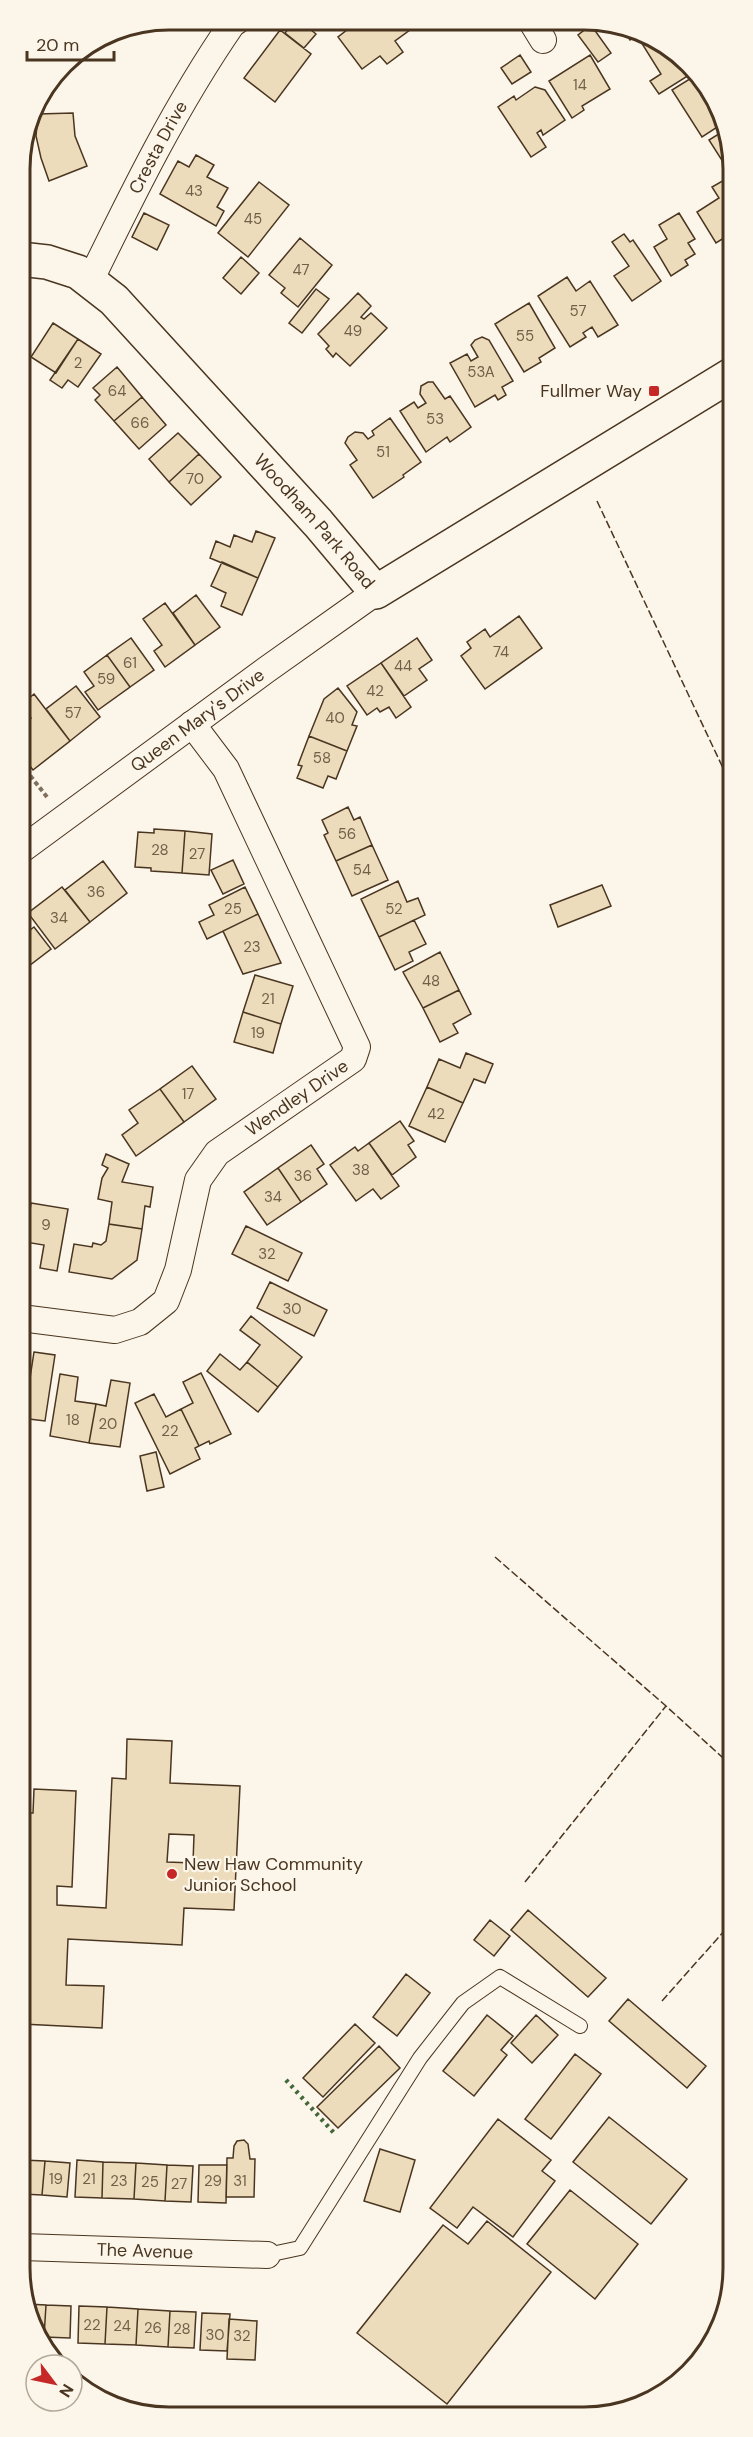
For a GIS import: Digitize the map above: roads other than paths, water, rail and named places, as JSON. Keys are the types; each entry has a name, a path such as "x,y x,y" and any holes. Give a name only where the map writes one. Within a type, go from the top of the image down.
{"street":[{"name":"Cresta Drive","path":"90,281 147,165 204,66 228,30"},
{"name":"Woodham Park Road","path":"30,260 47,262 78,272 114,300 318,523 376,592 723,380"},
{"name":"Queen Mary's Drive","path":"30,844 376,592"},
{"name":"Wendley Drive","path":"30,1319 115,1330 140,1322 166,1301 178,1270 198,1180 217,1153 353,1059 357,1047 226,769 192,724"},
{"name":"The Avenue","path":"30,2247 267,2255"}],"lane":[{"path":"267,2255 300,2248 420,2058 463,2003 500,1977 580,2026"}],"place":[{"name":"Fullmer Way","path":"654,391"},
{"name":"New Haw Community Junior School","path":"172,1874"}]}
